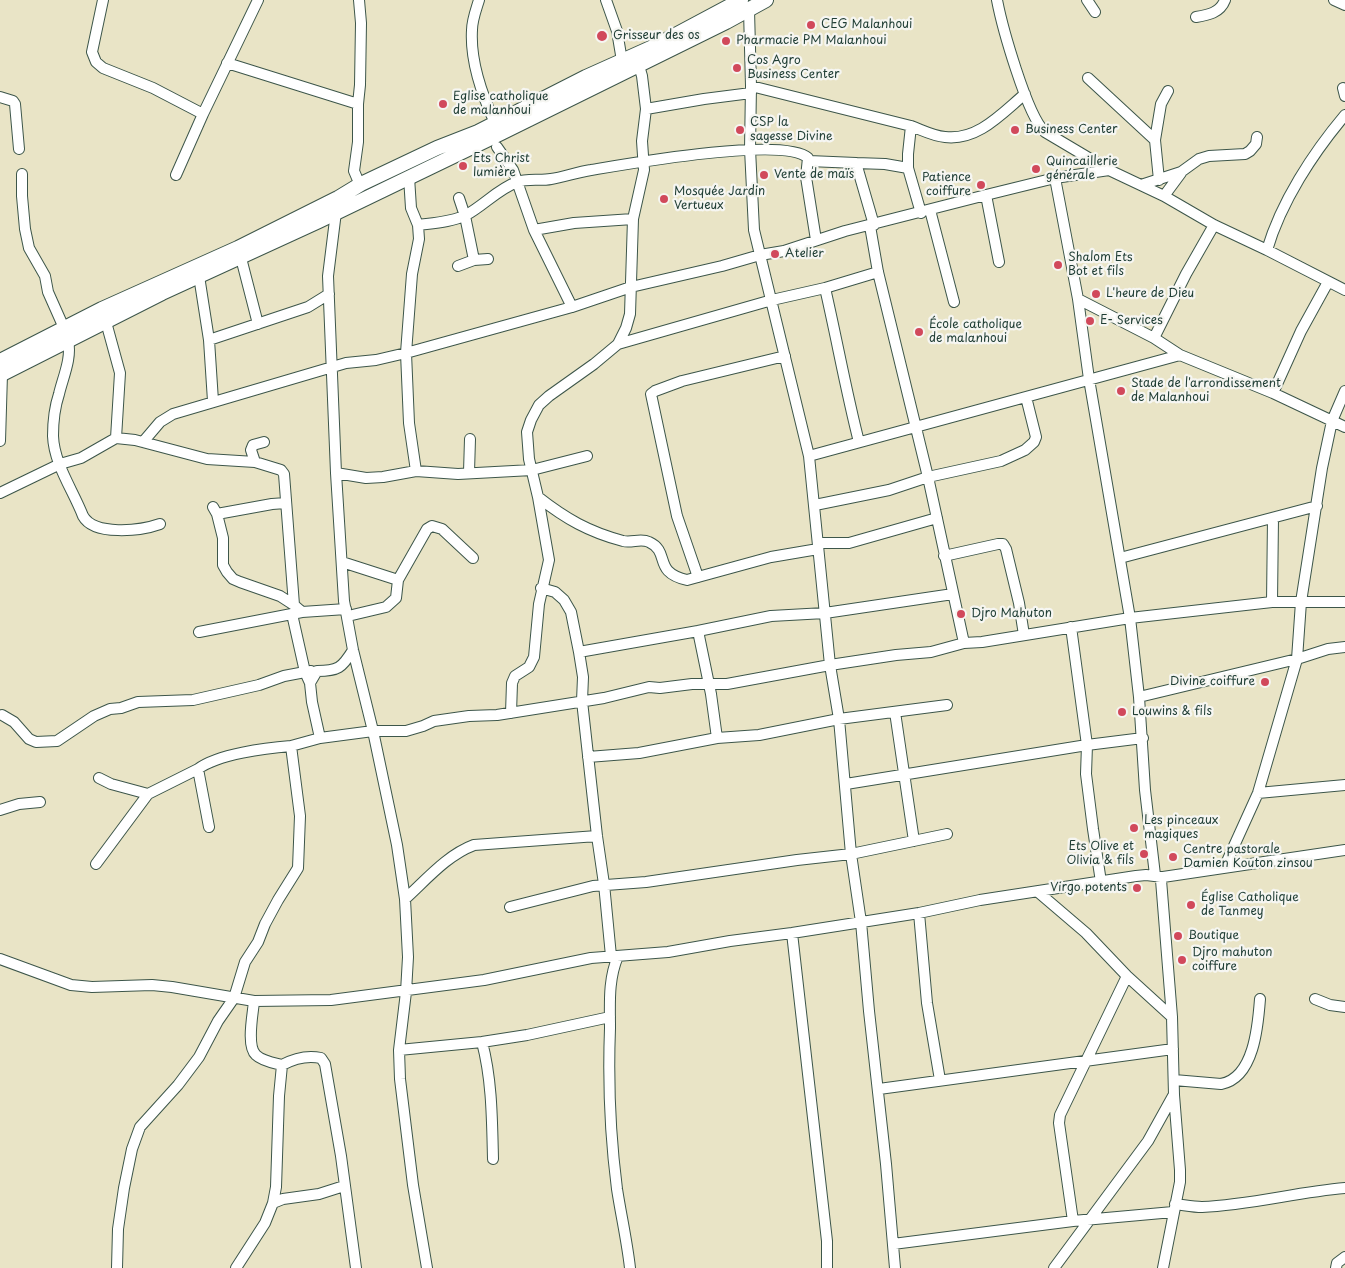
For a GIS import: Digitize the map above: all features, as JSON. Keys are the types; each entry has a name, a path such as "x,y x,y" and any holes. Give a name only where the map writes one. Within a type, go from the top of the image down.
{"main road":[{"path":"1,370 137,293 238,248 338,198 361,184 495,123 543,98 653,47 736,4 766,0"},
{"path":"66,334 106,322 639,66 736,4"}],"street":[{"path":"103,0 92,52 96,62 103,68 153,88 203,114"},
{"path":"176,175 258,0"},
{"path":"359,0 361,22 360,85 358,142 354,171 361,184"},
{"path":"479,0 473,20 472,43 475,65 485,102 495,123"},
{"path":"606,0 617,31 622,61"},
{"path":"997,0 1011,53 1025,94 1037,123 1045,132 1109,170 1164,196 1214,225 1345,290"},
{"path":"1087,0 1096,12"},
{"path":"1196,17 1212,15 1222,6 1224,0"},
{"path":"1334,0 1345,5"},
{"path":"736,4 751,90 750,149 754,230 809,456 830,665 839,719 846,784 851,854 861,922 895,1268"},
{"path":"227,63 358,104"},
{"path":"511,713 512,683 515,676 529,666 534,657 537,620 549,560 529,459 527,432 539,405 548,396 594,364 618,344 630,314 633,219 644,170 642,141 646,110 639,66"},
{"path":"1088,78 1155,140"},
{"path":"646,110 751,90 911,126 946,138 971,133 989,124 1025,94"},
{"path":"1159,180 1155,140 1161,104 1168,91"},
{"path":"0,97 13,101 15,104 19,149"},
{"path":"1267,250 1273,231 1289,197 1331,132 1345,115"},
{"path":"911,126 908,168 926,212 954,302"},
{"path":"1141,185 1181,172 1199,159 1209,156 1245,154 1256,144 1257,137"},
{"path":"497,147 513,170 534,230 572,306"},
{"path":"418,225 465,216 517,182 549,180 589,170 644,161 750,149 777,150 802,154 808,158 806,177 816,240"},
{"path":"809,162 885,164 908,168"},
{"path":"856,163 872,225 878,272 928,477 964,643"},
{"path":"143,442 160,422 172,414 346,363 376,360 406,353 572,306 631,287 722,266 760,255 784,251 816,240 986,195 1055,178 1109,170"},
{"path":"1164,196 1181,172"},
{"path":"22,174 25,229 29,248 44,276 48,292 70,348 58,396 53,435 56,454 82,516 90,525 126,531 160,524"},
{"path":"409,177 411,208 418,225 419,239 412,274 406,353 409,423 416,471"},
{"path":"1055,178 1078,299 1089,379 1130,618 1140,697 1145,790 1161,880 1172,1017 1174,1096 1180,1170 1180,1182 1163,1268"},
{"path":"986,195 998,262"},
{"path":"459,198 465,216 474,260"},
{"path":"336,212 328,276 328,294 342,562 353,650 397,845 405,899 408,957 399,1050 400,1078 413,1185 427,1268"},
{"path":"534,230 574,223 633,219"},
{"path":"1154,338 1186,274 1214,225"},
{"path":"241,258 258,324"},
{"path":"458,266 474,260 488,259"},
{"path":"618,344 878,272"},
{"path":"199,276 209,340 213,401"},
{"path":"1272,393 1301,330 1328,282"},
{"path":"825,288 842,363 848,401 859,442"},
{"path":"209,340 308,307 328,294"},
{"path":"1078,299 1154,338 1180,354 1272,393 1345,427"},
{"path":"106,322 120,373 116,438"},
{"path":"809,456 1180,354"},
{"path":"698,577 677,516 651,394 682,381 785,356"},
{"path":"0,441 1,370"},
{"path":"1224,868 1258,793 1297,659 1301,602 1322,468 1332,422 1345,391"},
{"path":"815,505 889,490 928,477 1001,461 1014,456 1031,446 1036,437 1026,397"},
{"path":"0,493 60,464 82,458 116,438 143,442 207,459 255,462 281,470 284,474 296,610 306,672 310,682 312,702 320,738"},
{"path":"469,472 470,440"},
{"path":"255,462 251,450 253,445 264,442"},
{"path":"336,473 366,478 416,471 446,474 532,470 587,456"},
{"path":"538,497 562,515 586,529 629,542 646,540 652,543 657,547 665,568 670,574 676,578 687,580 818,546 849,543 937,518"},
{"path":"286,504 215,510 222,538 223,565 227,572 233,578 280,596 296,610"},
{"path":"1120,558 1316,506"},
{"path":"1272,602 1273,518"},
{"path":"199,632 296,610 347,613 391,604 396,598 398,580 427,529 432,526 442,529 473,558"},
{"path":"944,556 1003,544 1019,603 1024,635"},
{"path":"342,562 398,580"},
{"path":"542,588 555,592 564,600 571,612 583,678 582,701 597,836 615,956 610,986 609,1072 612,1142 630,1268"},
{"path":"579,652 771,616 825,613 953,594"},
{"path":"96,864 148,794 198,769 204,764 267,748 291,746 320,738 372,731 406,730 434,721 511,713 624,694 648,687 660,688 708,683 727,684 791,674 830,665 931,652 964,643 1130,618 1272,602 1345,602"},
{"path":"1071,627 1087,745 1086,774 1101,882"},
{"path":"698,631 717,738"},
{"path":"1140,697 1297,659 1328,649 1345,647"},
{"path":"2,716 14,722 29,739 36,742 58,741 94,716 110,709 122,708 138,702 193,700 259,685 284,676 306,672 331,671 340,668 346,663 353,650"},
{"path":"310,682 317,671"},
{"path":"588,757 639,753 717,738 758,735 839,719 947,705"},
{"path":"896,712 914,841"},
{"path":"846,784 1087,745 1143,738"},
{"path":"117,1268 118,1230 124,1188 132,1149 140,1127 178,1085 199,1057 218,1020 234,998 246,962 278,900 298,868 300,816 291,746"},
{"path":"198,769 209,827"},
{"path":"99,778 111,784 148,794"},
{"path":"1258,793 1345,785"},
{"path":"0,810 19,804 40,802"},
{"path":"510,907 604,884 646,882 851,854 947,834"},
{"path":"405,899 453,856 463,849 474,845 597,836"},
{"path":"0,959 71,985 92,987 152,985 254,1001 331,1000 406,992 502,978 591,958 668,952 919,913 972,902 1136,876 1159,876 1224,868 1345,850"},
{"path":"1038,892 1086,933 1172,1017"},
{"path":"919,913 927,1003 940,1080"},
{"path":"792,933 827,1241 827,1268"},
{"path":"1072,1221 1059,1123 1062,1108 1128,976"},
{"path":"1315,999 1330,1005 1345,1007"},
{"path":"1174,1080 1221,1084 1237,1075 1247,1063 1252,1050 1260,1000"},
{"path":"254,1001 251,1048 256,1055 282,1065 294,1059 314,1056 321,1058 325,1064 341,1156 356,1268"},
{"path":"399,1050 482,1042 610,1017"},
{"path":"482,1042 486,1057 490,1091 493,1159"},
{"path":"878,1089 1173,1050"},
{"path":"236,1268 265,1223 273,1203 276,1187 282,1065"},
{"path":"1054,1268 1148,1141 1174,1096"},
{"path":"273,1203 283,1199 318,1194 344,1186"},
{"path":"893,1244 1174,1208 1201,1207 1268,1199 1300,1192 1345,1188"},
{"path":"1336,1268 1337,1263 1345,1257"}],"place":[{"name":"CEG Malanhoui","path":"811,25"},
{"name":"Grisseur des os","path":"602,36"},
{"name":"Pharmacie PM Malanhoui","path":"726,41"},
{"name":"Cos Agro Business Center","path":"737,68"},
{"name":"Eglise catholique de malanhoui","path":"443,104"},
{"name":"CSP la sagesse Divine","path":"740,130"},
{"name":"Business Center","path":"1015,130"},
{"name":"Ets Christ lumière","path":"463,166"},
{"name":"Quincaillerie générale","path":"1036,169"},
{"name":"Vente de maïs","path":"764,175"},
{"name":"Patience coiffure","path":"981,185"},
{"name":"Mosquée Jardin Vertueux","path":"664,199"},
{"name":"Atelier","path":"775,254"},
{"name":"Shalom Ets Bot et fils","path":"1058,265"},
{"name":"L'heure de Dieu","path":"1096,294"},
{"name":"E- Services","path":"1090,321"},
{"name":"École catholique de malanhoui","path":"919,332"},
{"name":"Stade de l'arrondissement de Malanhoui","path":"1121,391"},
{"name":"Djro Mahuton","path":"961,614"},
{"name":"Divine coiffure","path":"1265,682"},
{"name":"Louwins & fils","path":"1122,712"},
{"name":"Les pinceaux magiques","path":"1134,828"},
{"name":"Ets Olive et Olivia & fils","path":"1144,854"},
{"name":"Centre pastorale Damien Kouton zinsou","path":"1173,857"},
{"name":"Virgo potents","path":"1137,888"},
{"name":"Église Catholique de Tanmey","path":"1191,905"},
{"name":"Boutique","path":"1178,936"},
{"name":"Djro mahuton coiffure","path":"1182,960"}]}
